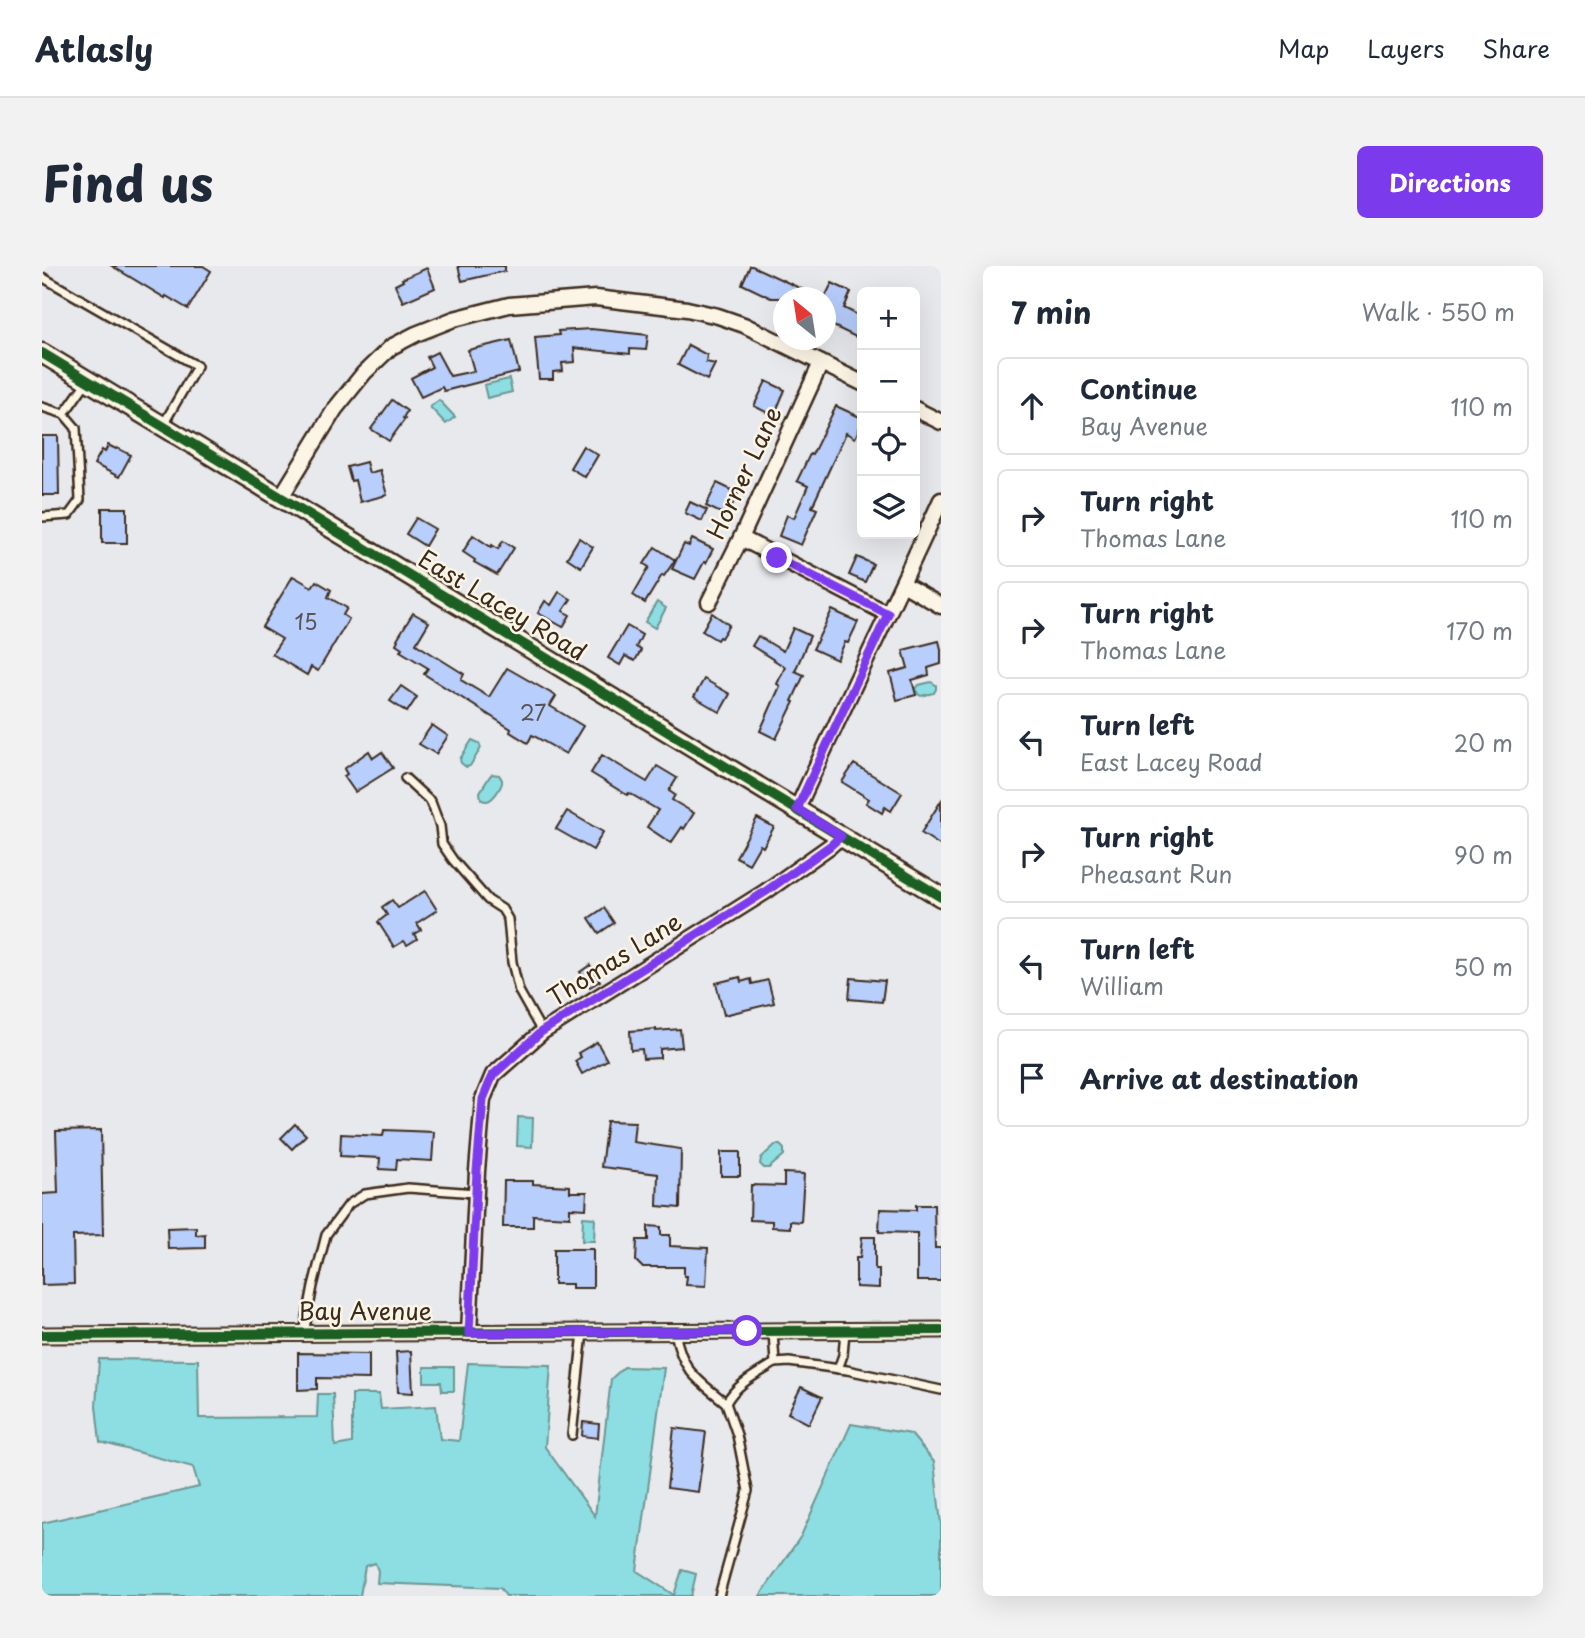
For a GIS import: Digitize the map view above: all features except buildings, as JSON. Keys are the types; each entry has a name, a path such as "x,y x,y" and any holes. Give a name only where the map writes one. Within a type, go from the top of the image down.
{"street":[{"path":"281,497 335,410 364,373 391,347 454,319 509,305 597,298 687,309 744,325 857,381"},
{"name":"East Lacey Road","path":"42,352 941,897"},
{"name":"Horner Lane","path":"709,602 821,363"},
{"path":"920,412 941,422"},
{"path":"797,809 941,500"},
{"path":"741,538 888,614"},
{"path":"903,584 941,607"},
{"name":"Thomas Lane","path":"469,1333 483,1099 493,1075 541,1032 765,892 841,836"},
{"name":"Bay Avenue","path":"42,1335 941,1330"}],"lane":[{"path":"42,277 197,366 163,425"},
{"path":"64,414 88,380"},
{"path":"42,407 64,414 76,428 80,500 69,515 42,517"},
{"path":"405,778 431,803 440,826 442,844 453,860 488,900 502,909 508,919 512,961 519,991 541,1032"},
{"path":"304,1333 326,1235 349,1204 365,1194 408,1188 476,1193"},
{"path":"675,1331 679,1352 689,1372 726,1403 737,1435 747,1491 719,1596"},
{"path":"774,1331 775,1363"},
{"path":"838,1369 843,1355 845,1331"},
{"path":"572,1435 583,1332"},
{"path":"726,1403 731,1394 750,1378 775,1363 789,1362 941,1390"}],"water":[{"path":"509,379 512,392 487,398 484,385"},
{"path":"439,400 455,417 446,424 430,407"},
{"path":"657,602 666,608 655,628 645,622"},
{"path":"931,682 936,685 934,693 921,696 918,694 916,689 919,685"},
{"path":"472,740 479,743 481,748 470,766 466,767 460,759"},
{"path":"492,774 499,775 502,783 494,796 484,801 480,792"},
{"path":"518,1117 533,1118 532,1147 517,1146"},
{"path":"775,1145 784,1149 784,1155 769,1168 764,1168 760,1164 761,1158"},
{"path":"583,1217 595,1218 594,1241 582,1241"},
{"path":"99,1359 198,1360 199,1418 317,1417 318,1394 333,1394 335,1446 352,1443 352,1394 379,1394 381,1409 436,1406 440,1439 459,1441 468,1363 551,1365 545,1447 595,1516 611,1379 624,1367 664,1368 637,1571 674,1595 682,1570 696,1574 691,1596 506,1596 500,1588 377,1583 378,1571 375,1563 365,1566 360,1596 42,1596 42,1523 199,1487 193,1467 100,1442 96,1406"},
{"path":"424,1367 454,1367 454,1391 442,1391 441,1382 424,1382"},
{"path":"851,1424 911,1434 934,1462 941,1524 941,1596 760,1596 801,1536"}],"cycle path":[{"path":"42,353 941,897"},
{"path":"42,1335 941,1330"}],"route":[{"path":"747,1331 469,1333 483,1099 493,1075 541,1032 765,892 841,836 797,809 888,614 777,558"}]}
